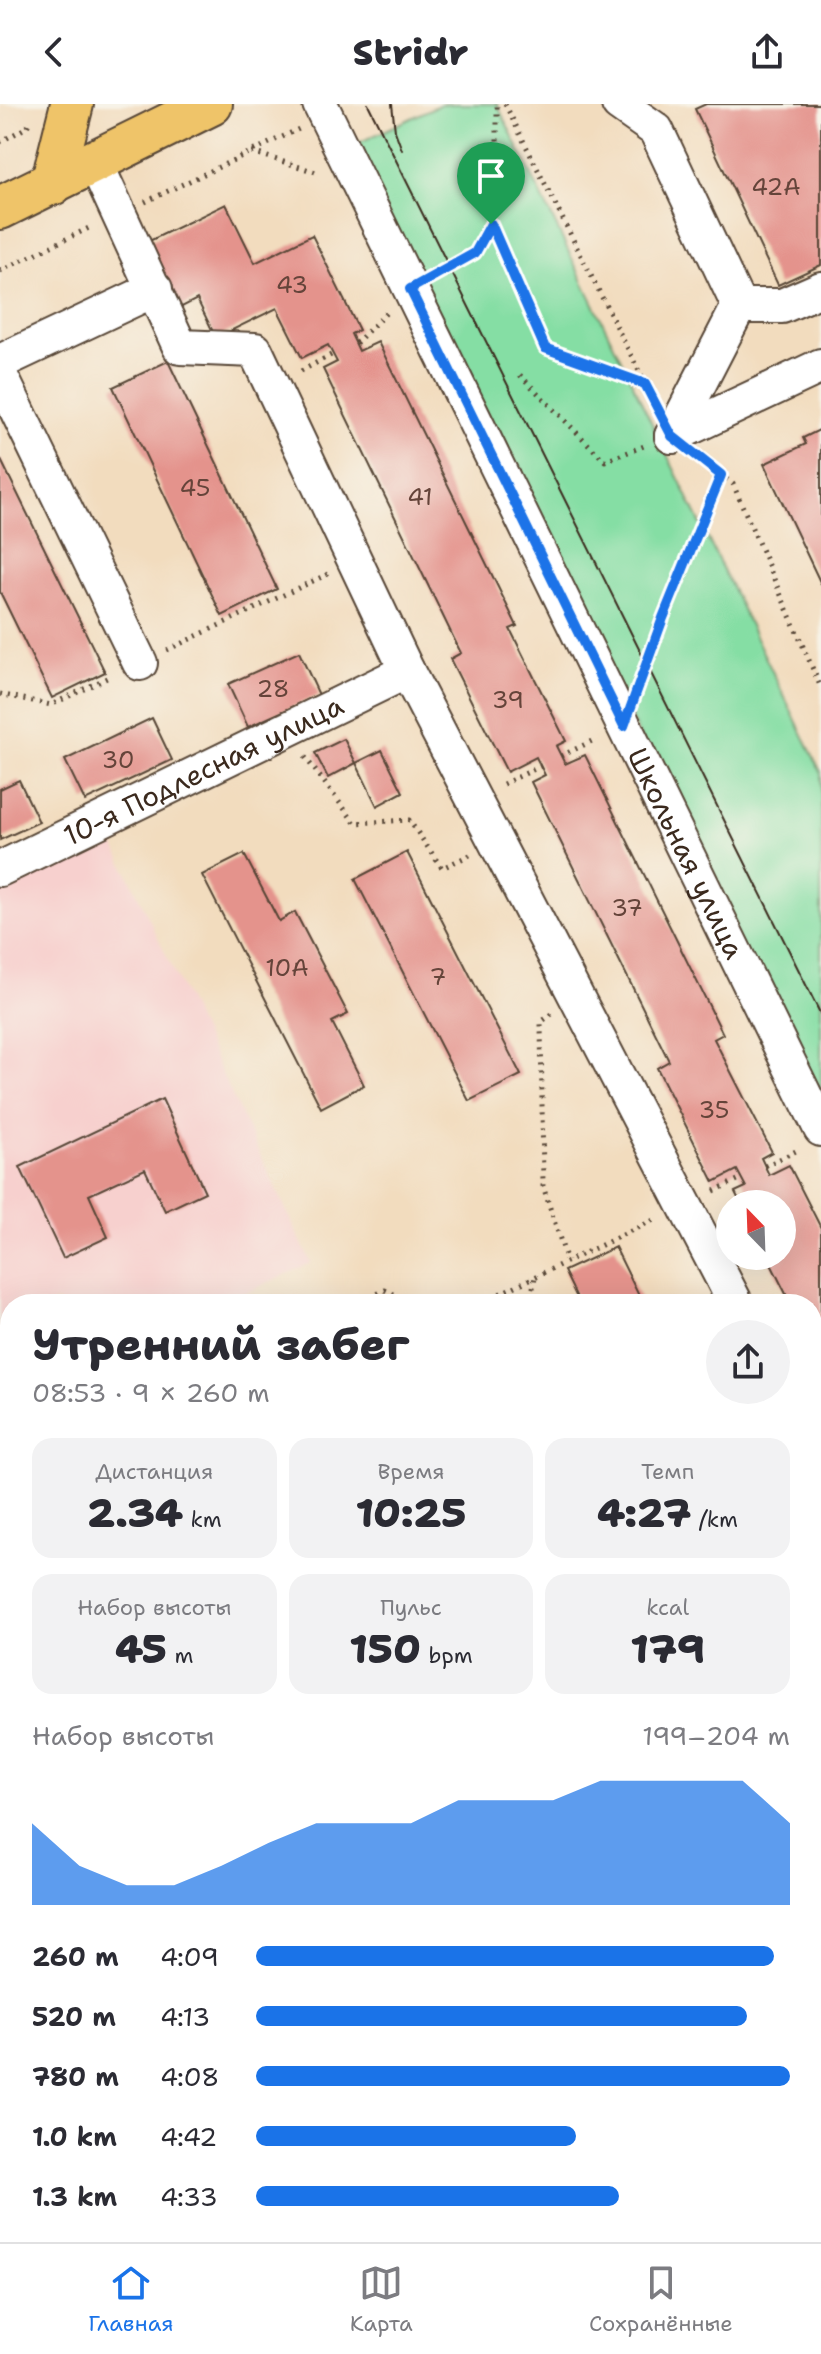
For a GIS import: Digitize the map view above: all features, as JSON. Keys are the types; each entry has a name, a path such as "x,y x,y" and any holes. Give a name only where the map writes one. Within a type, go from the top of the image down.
{"main road":[{"path":"52,184 72,104"},
{"path":"0,208 211,104"}],"street":[{"path":"619,104 656,130 739,306"},
{"name":"Школьная улица","path":"323,110 624,726 814,1138"},
{"path":"95,162 180,347 255,350 407,671 731,1294"},
{"path":"0,362 155,289"},
{"path":"739,306 782,306 821,289"},
{"path":"672,436 739,306"},
{"path":"672,436 821,366"},
{"path":"0,375 140,663"},
{"name":"10-я Подлесная улица","path":"0,869 407,671"}],"path":[{"path":"356,343 410,289 475,253 497,211 497,104"},
{"path":"505,104 672,436 733,484 821,688"},
{"path":"0,271 251,152 323,110"},
{"path":"0,142 27,127 31,115"},
{"path":"251,152 360,186"},
{"path":"491,224 545,348 645,384"},
{"path":"520,375 605,461 672,436"},
{"path":"624,726 663,618 721,475"},
{"path":"0,694 51,705 354,561"},
{"path":"285,731 355,823 409,820 442,868 496,843"},
{"path":"473,798 541,766"},
{"path":"567,1261 543,1186 541,1022 577,998"},
{"path":"765,1166 814,1138"},
{"path":"498,1294 684,1205"},
{"path":"532,1294 535,1276"}],"shaded area":[{"path":"112,840 311,1263 243,1294 0,1294 0,892"}],"green space":[{"path":"441,104 497,104 821,772 821,1112 354,145"}],"building":[{"path":"706,104 821,104 821,265 778,285 695,109"},
{"path":"226,204 255,263 312,235 359,330 351,334 359,351 378,342 517,626 510,629 566,741 556,746 565,764 585,755 723,1034 714,1039 772,1152 761,1158 769,1175 789,1165 821,1228 821,1294 786,1294 774,1270 796,1270 796,1190 739,1190 746,1187 737,1170 714,1182 657,1068 669,1061 531,782 545,775 536,757 507,772 450,659 461,653 323,369 337,362 328,345 302,358 277,308 216,338 197,299 178,309 145,243"},
{"path":"168,361 277,589 222,616 113,387"},
{"path":"821,429 821,584 764,464 806,444 803,438"},
{"path":"0,458 105,672 52,698 0,592"},
{"path":"299,652 319,695 248,727 228,684"},
{"path":"152,718 172,760 85,801 65,760"},
{"path":"344,739 356,763 328,778 315,753"},
{"path":"382,750 403,792 377,806 356,763"},
{"path":"19,780 39,822 0,840 0,789"},
{"path":"407,852 521,1075 469,1101 355,879"},
{"path":"244,854 279,921 295,912 348,1014 332,1022 364,1085 321,1108 202,875"},
{"path":"162,1099 205,1192 165,1211 145,1169 89,1195 108,1237 63,1258 20,1167"},
{"path":"615,1247 638,1294 575,1294 564,1271"}],"tram line":[{"path":"368,104 821,1015"},
{"path":"392,104 395,131 402,150"}],"route":[{"path":"491,224 545,348 645,384 672,436 721,475 663,618 624,726 410,289 475,253 491,224"}]}
